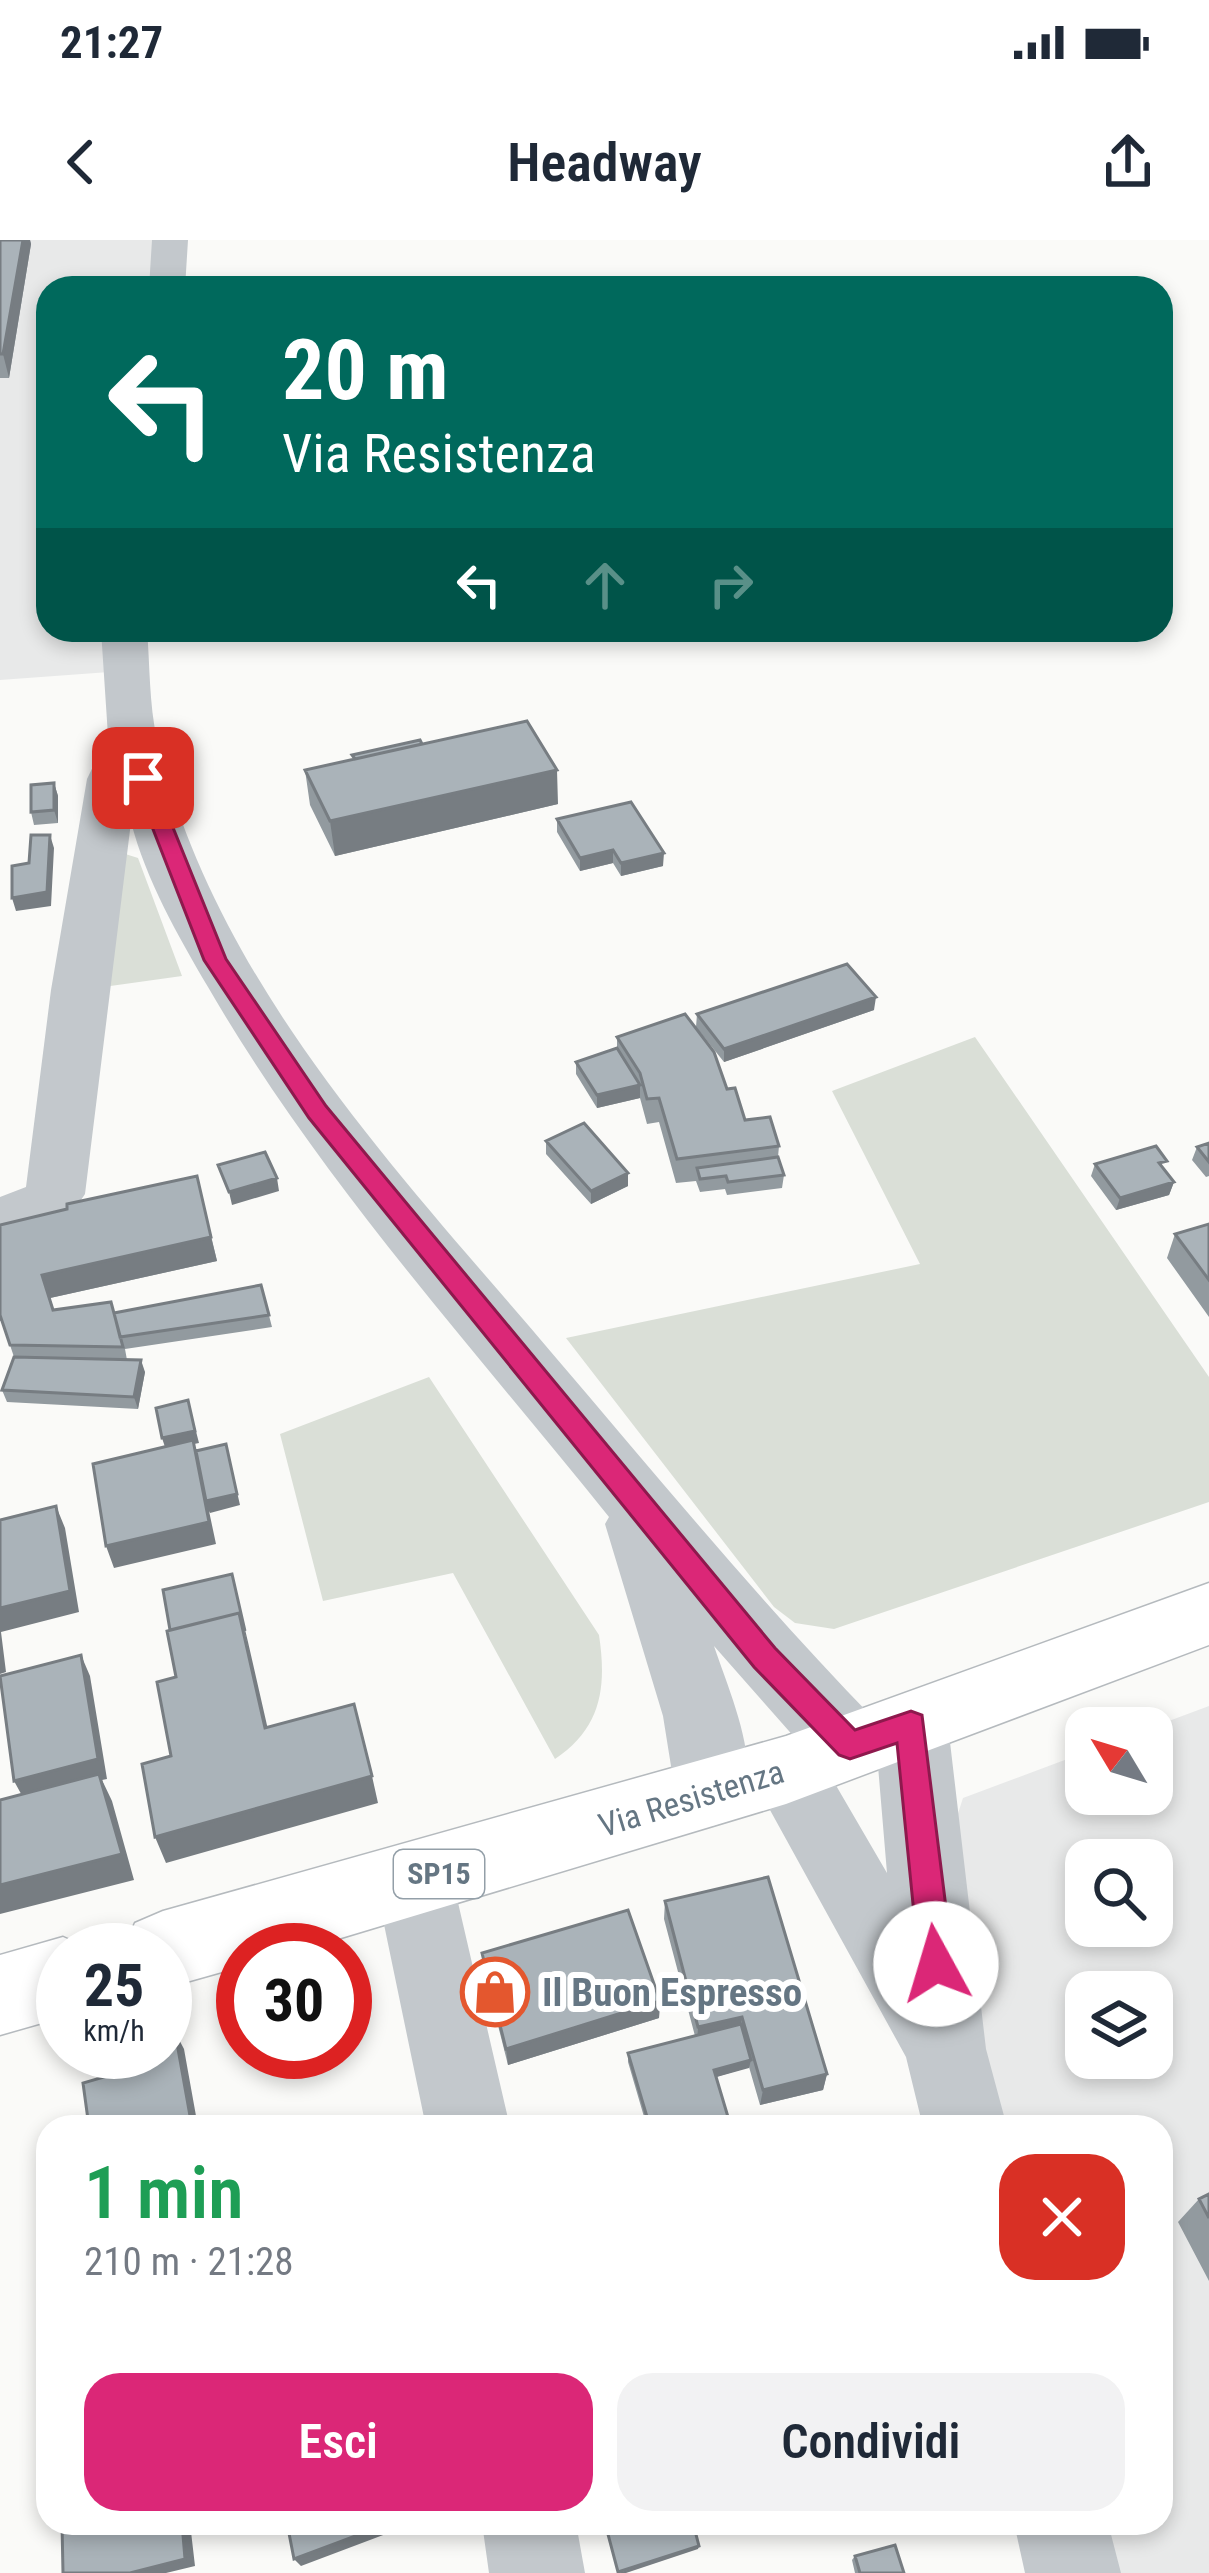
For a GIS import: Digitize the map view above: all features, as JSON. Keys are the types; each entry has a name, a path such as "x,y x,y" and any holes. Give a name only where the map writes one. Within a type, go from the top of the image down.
{"main road":[{"name":"Via Resistenza","path":"192,1942 414,1881 849,1747 1209,1614"},
{"path":"0,1995 36,1985"}],"street":[{"path":"168,276 170,240"},
{"path":"124,642 131,738 155,818 215,960 317,1112 765,1658 849,1747 962,2115"},
{"path":"0,1220 44,1208 55,1194 108,802 112,779 131,738"},
{"path":"629,1492 700,1716 712,1791"},
{"path":"849,1747 945,2049"},
{"path":"414,1881 465,2115"},
{"path":"531,2535 537,2573"},
{"path":"1063,2535 1072,2573"}],"shaded area":[{"path":"0,240 170,240 168,276 36,276 36,642 124,642 123,671 0,680"},
{"path":"116,851 138,858 182,976 96,988"},
{"path":"975,1037 1209,1377 1209,1502 834,1629 795,1623 774,1607 566,1338 920,1264 832,1091"},
{"path":"429,1377 599,1635 602,1672 597,1705 582,1734 555,1759 453,1573 323,1601 280,1434"},
{"path":"1209,1706 1209,2573 1083,2573 1075,2535 1173,2535 1173,2115 987,2115 940,1869 963,1798 1065,1760 1065,1815 1173,1815 1173,1719"}],"building":[{"path":"0,240 23,240 3,354 0,354"},
{"path":"527,721 557,770 330,821 305,770"},
{"path":"420,740 422,744 355,759 352,755"},
{"path":"54,783 54,810 31,812 31,785"},
{"path":"631,802 664,853 621,863 613,850 580,858 557,819"},
{"path":"31,835 50,835 47,892 12,898 12,866 29,863"},
{"path":"847,964 876,997 724,1049 697,1014"},
{"path":"685,1014 714,1052 727,1089 735,1088 745,1120 770,1117 779,1146 677,1159 659,1098 647,1099 640,1073 617,1037"},
{"path":"617,1048 640,1085 597,1095 576,1062"},
{"path":"584,1123 628,1173 591,1191 546,1141"},
{"path":"1209,1143 1209,1162 1197,1147"},
{"path":"1156,1146 1167,1161 1159,1163 1174,1182 1120,1198 1095,1164"},
{"path":"265,1152 277,1178 229,1192 218,1165"},
{"path":"778,1157 784,1175 728,1182 726,1176 700,1179 697,1168"},
{"path":"197,1176 211,1237 42,1275 53,1310 111,1302 123,1347 10,1345 0,1315 0,1225 67,1209 67,1204"},
{"path":"1209,1224 1209,1280 1175,1234"},
{"path":"261,1285 269,1315 120,1337 114,1313"},
{"path":"14,1357 141,1360 134,1397 2,1390"},
{"path":"188,1400 195,1431 162,1438 156,1408"},
{"path":"193,1440 209,1522 106,1546 93,1464"},
{"path":"226,1444 237,1494 206,1501 196,1451"},
{"path":"56,1506 70,1591 0,1608 0,1520"},
{"path":"232,1574 245,1631 239,1613 170,1630 163,1590"},
{"path":"239,1613 265,1728 354,1704 372,1776 155,1837 142,1764 171,1756 157,1682 176,1677 167,1631"},
{"path":"81,1655 98,1759 14,1781 0,1676"},
{"path":"99,1774 122,1854 0,1885 0,1800"},
{"path":"768,1877 827,2074 763,2090 742,2017 698,2027 665,1901"},
{"path":"628,1910 660,2001 506,2049 482,1953"},
{"path":"741,2024 751,2060 714,2070 727,2115 646,2115 628,2053"},
{"path":"183,2079 190,2115 87,2115 83,2083"},
{"path":"1209,2194 1209,2218 1199,2199"},
{"path":"62,2535 183,2535 185,2559 130,2573 63,2573"},
{"path":"289,2535 358,2535 294,2559"},
{"path":"608,2535 696,2535 699,2546 618,2572"},
{"path":"895,2545 904,2573 860,2573 855,2556"}],"place":[{"name":"Il Buon Espresso","path":"495,1992"}],"route":[{"path":"143,778 215,960 317,1112 765,1658 850,1745 911,1725 936,1964"}]}
